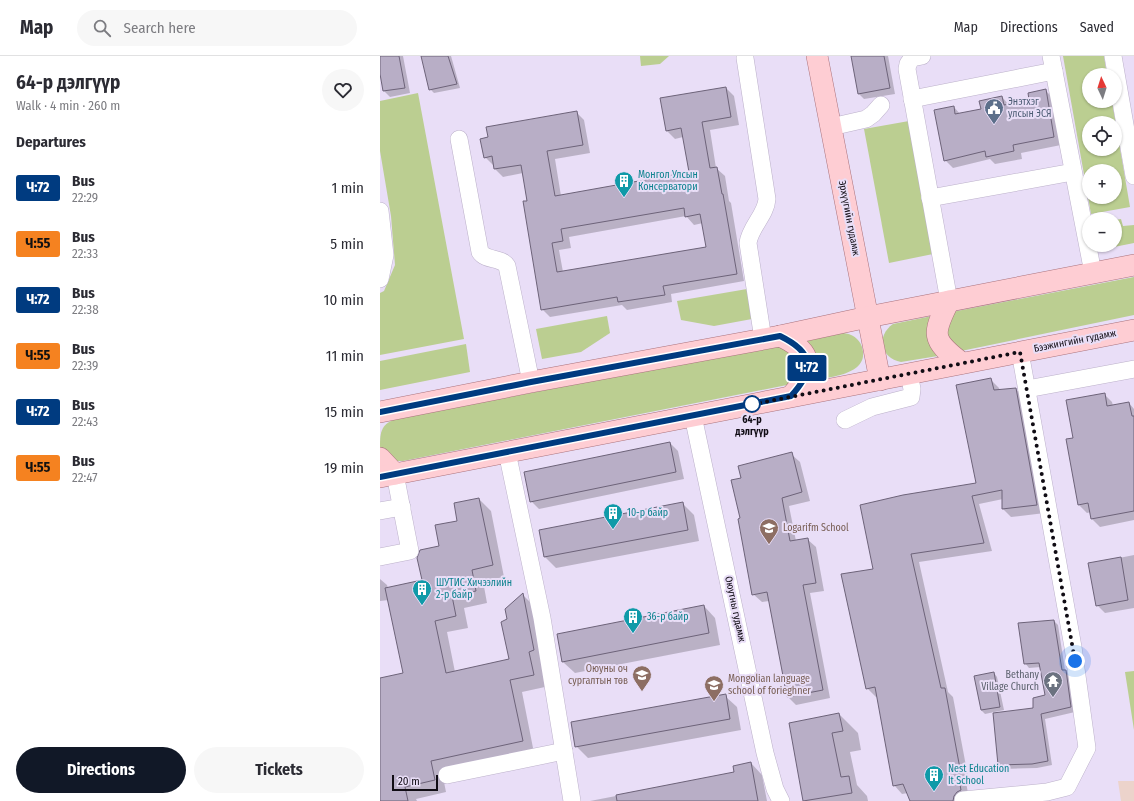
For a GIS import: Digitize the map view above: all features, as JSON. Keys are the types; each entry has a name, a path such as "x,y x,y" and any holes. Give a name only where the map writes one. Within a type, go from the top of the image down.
{"main road":[{"name":"Эрхүүгийн гудамж","path":"818,56 880,380"},
{"path":"383,414 531,382 771,337 1134,265"},
{"path":"949,301 937,327 938,341 962,364"},
{"name":"Бээжингийн гудамж","path":"388,476 1134,330"},
{"path":"771,337 797,345 807,359 805,377 798,389 791,396"},
{"path":"380,458 388,476"}],"street":[{"path":"922,56 912,58 907,69 949,301"},
{"path":"1113,56 1134,176"},
{"path":"745,58 767,199 765,208 752,230 748,243 771,337"},
{"path":"912,99 1052,64 1093,273"},
{"path":"831,127 866,119 881,105"},
{"path":"458,139 480,252 483,256 503,262 507,266 531,382"},
{"path":"930,198 1073,172"},
{"path":"380,211 385,255 380,279"},
{"path":"963,800 1047,792 1067,787 1087,748 1073,647 1020,352"},
{"path":"1027,389 1134,369"},
{"path":"845,420 872,407 911,397 912,389 909,374"},
{"name":"Оюутны гудамж","path":"693,416 765,753 775,789 781,801"},
{"path":"507,452 542,618 572,801"},
{"path":"380,557 410,551 402,507 388,476"},
{"path":"380,510 402,507"},
{"path":"447,775 564,751"}],"shaded area":[{"path":"1118,781 1134,781 1134,801 1121,801"}],"green space":[{"path":"640,56 669,56 660,64 641,66"},
{"path":"1063,56 1104,56 1106,68 1082,68 1082,108 1113,108 1115,116 1082,116 1082,156 1121,156 1130,207 1102,212 1091,212 1089,204 1122,204 1122,164 1082,164"},
{"path":"418,93 464,339 380,355 380,293 384,291 395,265 391,216 380,151 380,101"},
{"path":"909,121 933,254 889,263 864,129"},
{"path":"1122,222 1123,226 1134,225 1134,243 1122,245"},
{"path":"1134,277 1134,315 961,351 943,338 953,312"},
{"path":"747,289 752,319 714,326 681,320 677,301"},
{"path":"937,315 944,355 901,362 888,356 883,346 883,340 884,334 893,324"},
{"path":"607,316 610,333 581,352 542,359 536,329"},
{"path":"843,333 855,337 861,344 863,357 860,364 854,369 836,376 809,381 800,341"},
{"path":"466,344 470,372 380,390 380,361"},
{"path":"785,345 804,368 787,385 403,461 396,461 380,448 382,430 386,424 395,419"},
{"path":"1134,671 1134,730 1125,672"}],"building":[{"path":"380,56 399,56 405,88 383,91 380,74"},
{"path":"421,56 448,56 457,84 429,90"},
{"path":"851,56 884,56 890,88 858,94"},
{"name":"Монгол Улсын Консерватори","path":"726,87 731,117 702,122 710,168 717,167 737,274 663,286 665,295 618,302 617,297 541,310 523,201 527,201 521,165 494,169 492,156 484,158 480,139 488,137 486,127 577,111 583,145 547,151 555,196 689,172 681,128 666,131 660,98","holes":["684,208 685,217 700,214 706,247 557,272 552,243 563,241 561,229"]},
{"name":"Энэтхэг улсын ЭСЯ","path":"1046,89 1054,137 1013,145 1014,151 986,157 985,151 944,161 934,110 954,106 955,114 981,109 979,101 1002,96 1004,105 1029,100 1028,93"},
{"path":"991,378 994,390 1016,388 1037,505 1002,509 1002,490 972,496 984,543 911,554 941,688 945,688 961,774 958,774 961,790 954,796 953,801 910,801 903,784 893,786 875,687 866,689 841,574 873,569 860,505 903,495 976,483 956,385"},
{"path":"1105,393 1107,406 1129,402 1132,416 1134,416 1134,511 1091,519 1088,503 1078,505 1066,439 1073,438 1066,400"},
{"path":"670,442 676,472 530,502 524,472"},
{"path":"792,452 802,492 782,498 790,541 808,538 816,583 803,585 823,690 787,697 767,592 752,595 738,519 740,518 731,480 741,478 738,466"},
{"path":"479,498 493,565 472,570 476,591 452,596 456,616 435,621 446,673 509,659 501,622 507,619 505,609 523,593 534,650 529,652 534,675 510,680 523,741 431,761 435,780 405,787 408,801 380,801 380,678 403,673 385,588 422,580 417,558 420,550 439,546 435,525 457,521 454,503"},
{"name":"10-р байр","path":"683,502 688,530 544,557 539,530"},
{"path":"1121,557 1128,600 1096,606 1088,563"},
{"name":"36-р байр","path":"704,605 709,633 562,662 557,634"},
{"path":"1054,620 1062,670 1066,670 1071,707 1041,714 1048,761 1032,764 998,765 993,713 1033,708 1033,698 1045,695 1039,663 1024,664 1018,623"},
{"path":"994,672 1000,707 981,710 974,676"},
{"path":"726,694 730,719 575,747 571,722"},
{"path":"839,713 843,731 832,733 841,777 849,776 852,793 803,801 789,723"},
{"path":"751,762 758,801 617,801 616,795 734,772 733,766"}],"bus line":[{"name":"Ч:72","path":"380,412 531,382 780,336 797,345 806,355 807,359 805,377 798,389 791,396 380,477"}],"place":[{"name":"Энэтхэг улсын ЭСЯ","path":"994,125"},
{"name":"Монгол Улсын Консерватори","path":"624,198"},
{"name":"64-р дэлгүүр","path":"752,404"},
{"name":"10-р байр","path":"613,530"},
{"name":"Logarifm School","path":"769,545"},
{"name":"ШУТИС Хичээлийн 2-р байр","path":"422,606"},
{"name":"36-р байр","path":"633,634"},
{"name":"Оюуны оч сургалтын төв","path":"642,692"},
{"name":"Bethany Village Church","path":"1053,698"},
{"name":"Mongolian language school of forieghner","path":"714,702"},
{"name":"Nest Education It School","path":"934,792"}],"route":[{"path":"752,404 749,405 1020,352 1075,661"}]}
